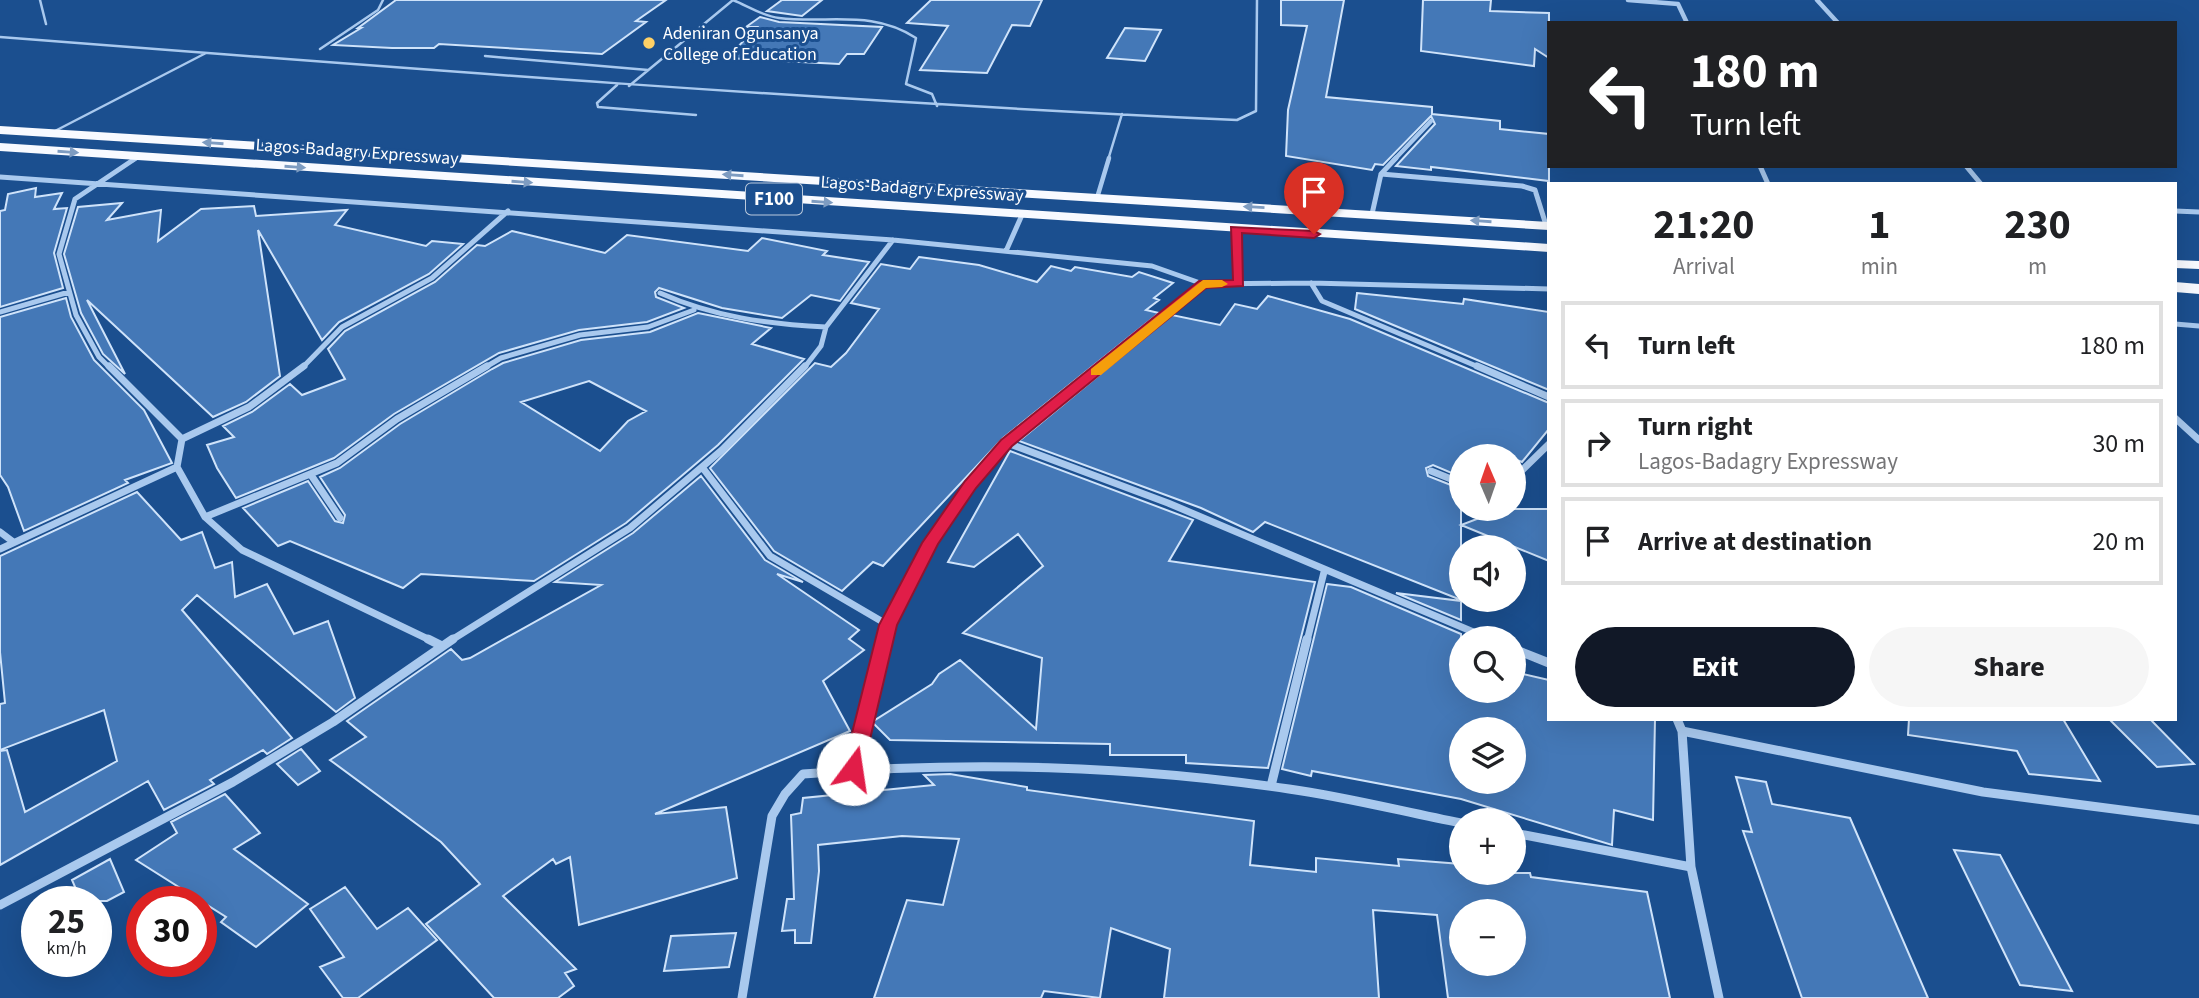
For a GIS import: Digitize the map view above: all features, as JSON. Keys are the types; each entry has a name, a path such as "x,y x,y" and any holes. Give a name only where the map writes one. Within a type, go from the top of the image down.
{"highway":[{"name":"Lagos-Badagry Expressway","path":"0,130 1547,225"},
{"name":"Lagos-Badagry Expressway","path":"0,147 1547,248"},
{"path":"2177,264 2199,265"},
{"path":"2177,287 2199,289"}],"street":[{"path":"1628,0 1676,2 1687,21"},
{"path":"1817,0 1836,21"},
{"path":"1372,214 1381,174 1432,121"},
{"path":"139,156 75,199 59,254 76,315 99,357 182,439"},
{"path":"1968,168 1979,182"},
{"path":"1381,174 1522,186 1535,190 1547,225"},
{"path":"0,177 893,240 1152,266 1203,284 1311,283 1547,289"},
{"path":"182,439 249,407 299,371 342,327 432,278 508,211"},
{"path":"2177,211 2199,212"},
{"path":"1006,251 1023,215"},
{"path":"1236,229 1239,283"},
{"path":"0,905 233,782 333,722 442,646 630,528 702,467 797,377 821,346 826,327 893,240"},
{"path":"1311,283 1322,301 1547,396"},
{"path":"853,769 888,625 931,543 971,484 1007,443 1203,284"},
{"path":"0,312 69,292"},
{"path":"660,293 694,310 744,323 826,327"},
{"path":"205,517 337,463 397,419 501,358 580,335 648,327 694,310"},
{"path":"2177,324 2199,326"},
{"path":"2177,420 2199,440"},
{"path":"182,439 177,467 205,517 242,550 442,646"},
{"path":"1007,443 1168,503 1324,572 1458,626"},
{"path":"1526,466 1547,446"},
{"path":"0,549 12,541 177,467"},
{"path":"702,467 770,556 888,625"},
{"path":"1431,471 1449,478"},
{"path":"312,475 340,518"},
{"path":"0,532 12,541"},
{"path":"1271,786 1324,572"},
{"path":"1526,654 1547,662"},
{"path":"1678,721 1682,731 1691,867 1719,998"},
{"path":"1682,731 1983,792 2199,820"},
{"path":"742,998 772,816 803,774 853,769 997,764 1122,772 1271,786 1449,821"},
{"path":"1526,835 1691,867"}],"lane":[{"path":"40,0 46,24"},
{"path":"320,50 378,10 383,0"},
{"path":"629,86 733,0 762,14 779,18 856,17 886,20 903,28 916,38 906,84 932,94 937,106"},
{"path":"0,37 629,86 937,106 1237,120 1251,116 1255,111 1257,0"},
{"path":"51,133 206,53"},
{"path":"485,56 648,70"},
{"path":"617,85 597,103 597,107 696,115"},
{"path":"1097,198 1122,114"}],"building":[{"path":"396,0 666,0 636,21 646,22 602,54 439,44 434,48 333,45 361,28 358,28"},
{"path":"782,0 822,0 802,16 767,11"},
{"path":"931,0 1042,0 1030,26 1012,25 987,73 920,70 948,26 907,23"},
{"path":"1281,0 1344,0 1326,97 1432,107 1432,114 1500,121 1500,129 1547,134 1549,181 1431,167 1431,170 1396,166 1435,124 1431,116 1383,165 1375,164 1372,170 1286,156 1288,110 1307,26 1281,25"},
{"path":"1423,0 1491,0 1490,11 1549,13 1547,57 1535,49 1534,66 1421,51"},
{"path":"760,17 779,22 882,27 864,54 847,54 839,64 727,58 757,27 746,27"},
{"path":"1125,28 1161,30 1145,61 1107,58"},
{"path":"36,188 35,197 62,193 54,209 67,208 54,253 63,288 0,307 0,211 5,210 8,194"},
{"path":"122,203 107,220 161,210 158,241 201,209 254,206 256,216 347,210 335,225 426,246 432,241 463,244 429,274 339,322 322,340 258,230 280,376 246,402 213,417 87,300 125,374 103,354 81,313 64,254 78,207"},
{"path":"512,231 605,253 627,235 748,251 762,238 827,251 823,255 869,262 840,301 811,295 782,318 722,308 659,288 655,292 656,297 684,308 647,322 579,330 499,353 394,414 334,458 236,498 217,468 207,445 234,437 223,426 252,412 290,384 302,395 345,379 328,349 345,331 435,282 477,245 485,246"},
{"path":"919,257 979,265 1037,282 1051,266 1071,271 1075,267 1132,277 1139,272 1173,283 1154,298 1159,300 1146,310 1159,313 1003,438 883,566 873,562 842,591 774,551 710,468 815,363 831,367 846,353 879,309 851,303 881,264 910,269"},
{"path":"1357,293 1463,304 1464,299 1547,312 1547,389 1355,309"},
{"path":"1268,296 1350,319 1547,402 1547,431 1526,457 1526,444 1449,444 1449,472 1433,465 1426,468 1428,476 1449,484 1449,522 1461,522 1461,535 1449,535 1449,595 1265,522 1253,532 1201,508 1019,441 1172,315 1220,325 1235,304 1257,309"},
{"path":"66,298 71,317 94,360 144,410 172,463 125,480 128,483 24,531 8,487 0,475 0,317"},
{"path":"698,313 771,328 752,344 804,359 718,445 626,523 534,581 421,574 403,588 290,541 278,546 243,508 308,481 335,521 343,523 345,515 320,477 340,468 400,424 503,363 581,340 650,332","holes":["589,381 646,411 628,421 600,451 521,402"]},
{"path":"1010,451 1193,520 1169,561 1315,582 1268,768 1186,763 1186,755 1110,755 1110,744 890,740 872,722 932,684 939,674 960,660 1036,729 1042,658 963,633 1043,566 1018,534 974,567 948,562"},
{"path":"701,476 765,560 803,582 777,574 859,630 849,639 864,650 823,681 850,731 655,814 726,807 737,878 579,925 570,857 556,864 553,859 503,896 576,969 565,973 574,986 558,998 494,998 426,924 480,884 441,842 330,760 366,737 347,721 451,649 462,660 470,658 601,585 555,582 633,533"},
{"path":"137,492 181,540 202,532 215,568 232,562 235,597 267,584 294,634 328,621 355,698 336,712 197,595 182,610 292,738 267,754 263,750 210,780 214,784 164,810 148,781 0,865 0,751 7,750 25,812 117,761 104,710 0,750 0,704 5,703 0,652 0,556"},
{"path":"1526,509 1547,509 1547,560 1526,552 1526,535 1485,535 1461,525 1469,522 1526,522"},
{"path":"1327,584 1351,587 1449,629 1449,703 1526,703 1526,675 1547,680 1547,721 1655,721 1653,820 1614,810 1612,845 1526,819 1526,808 1491,808 1461,799 1312,771 1311,776 1282,769"},
{"path":"1396,593 1449,600 1449,612 1461,612 1461,620"},
{"path":"1909,721 2064,721 2100,781 2029,774 2017,751 1908,735"},
{"path":"2111,721 2152,721 2194,764 2157,767"},
{"path":"301,749 320,771 298,785 277,764"},
{"path":"950,774 1027,787 1027,790 1254,821 1250,865 1316,872 1316,858 1399,866 1398,859 1449,863 1449,885 1526,885 1526,873 1530,873 1531,877 1647,892 1670,998 1448,998 1437,915 1373,910 1379,998 1164,998 1170,949 1111,928 1100,998 1044,991 1041,998 874,998 907,900 943,905 959,839 902,836 818,845 819,871 811,943 795,943 795,930 782,931 787,899 794,899 791,815 801,813 803,798 934,785 924,775"},
{"path":"1736,777 1766,782 1772,804 1850,818 1928,998 1802,998 1743,831 1752,832"},
{"path":"225,794 260,833 234,849 308,904 256,947 221,922 226,917 217,911 217,886 177,886 136,860 177,833 171,822"},
{"path":"1954,850 2000,855 2072,991 2020,985"},
{"path":"110,859 124,892 112,898 112,886 75,886 72,880"},
{"path":"345,887 377,929 408,908 437,940 358,998 343,998 320,967 344,957 310,909"},
{"path":"736,933 729,967 664,971 671,936"}],"slow traffic":[{"path":"1096,372 1203,284 1222,284"}],"place":[{"name":"Adeniran Ogunsanya College of Education","path":"649,43"}],"route":[{"path":"853,769 888,625 931,543 971,484 1007,443 1203,284 1239,283 1236,229 1314,234"}]}
